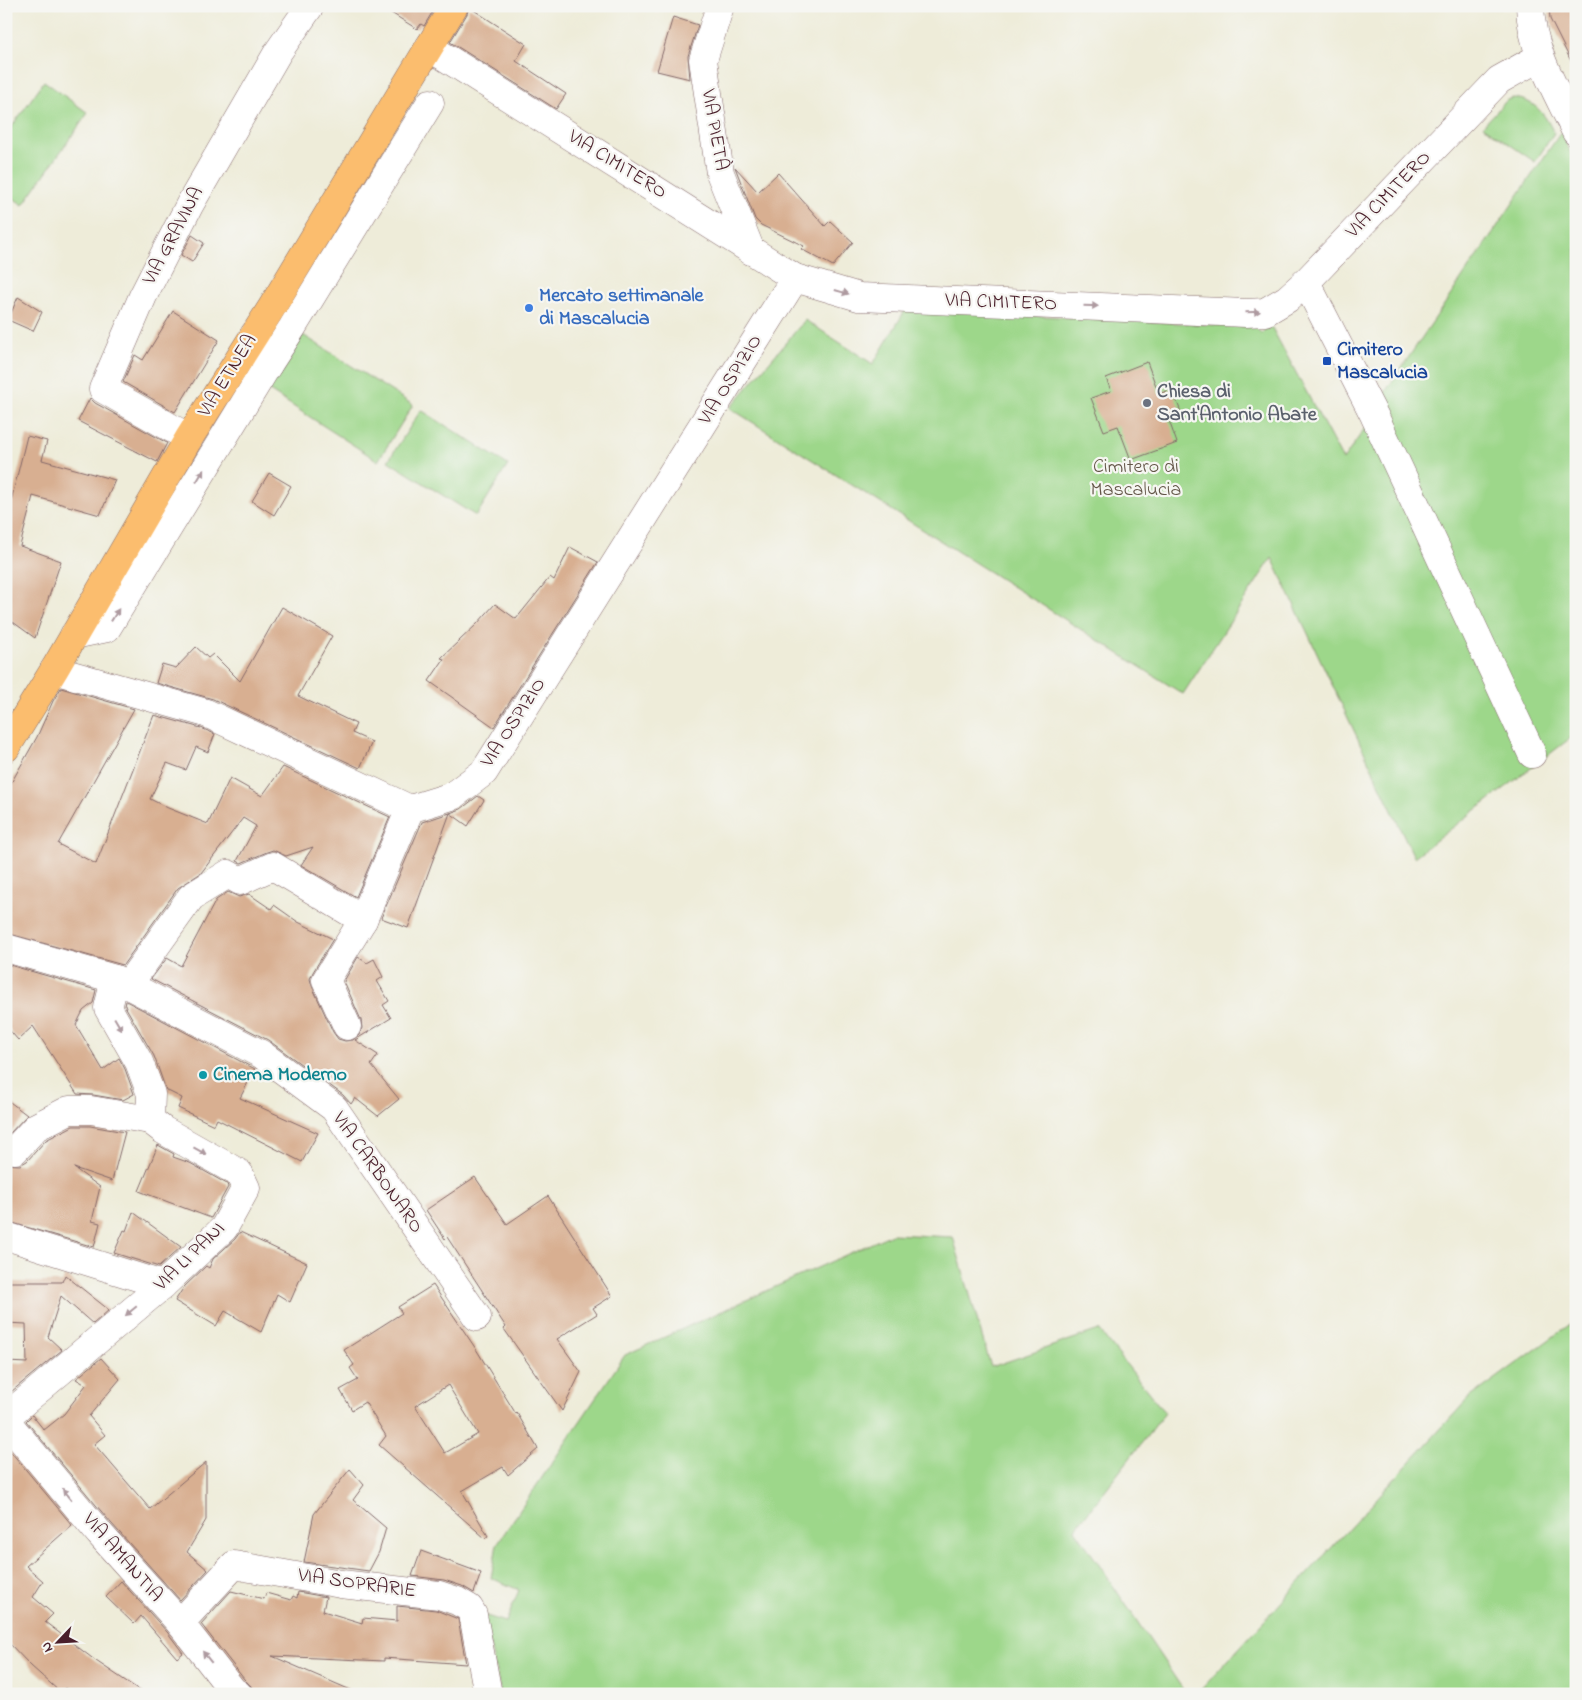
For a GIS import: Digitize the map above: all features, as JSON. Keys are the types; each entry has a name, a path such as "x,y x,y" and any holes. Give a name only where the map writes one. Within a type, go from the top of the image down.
{"main road":[{"name":"VIA ETNEA","path":"9,736 54,670 74,635 136,556 189,438 254,335 454,6"}],"street":[{"name":"VIA GRAVINA","path":"189,438 103,389 143,296 190,204 278,52 310,6"},
{"name":"VIA PIETÀ","path":"720,6 703,60 720,173 752,251"},
{"path":"1530,6 1530,21 1540,57 1576,132"},
{"name":"VIA CIMITERO","path":"429,47 795,278 859,297 1246,313 1265,312 1287,299 1306,282 1499,80 1540,57"},
{"path":"136,556 292,328 430,102"},
{"name":"VIA OSPIZIO","path":"410,809 452,796 484,772 795,278"},
{"path":"1306,282 1374,415 1532,754"},
{"path":"254,335 268,365"},
{"path":"54,670 206,713 410,809 364,920 326,980 347,1026"},
{"path":"6,1148 15,1150 36,1127 69,1110 91,1110 150,1120 151,1094 140,1062 108,1008 121,982 191,897 228,874 240,880 273,866 364,920"},
{"name":"VIA CARBONARO","path":"6,948 121,982 261,1054 334,1108 478,1317"},
{"name":"VIA LI PANI","path":"6,1417 163,1284 224,1228 246,1188 239,1172 163,1130 150,1120"},
{"path":"6,1236 163,1284"},
{"name":"VIA AMANTIA","path":"6,1421 99,1533 180,1623 233,1691 238,1694"},
{"name":"VIA SOPRARIE","path":"180,1623 234,1564 341,1584 439,1595 457,1601 469,1608 473,1615 488,1694"}],"green space":[{"path":"44,81 88,113 23,205 6,193 6,135"},
{"path":"1513,98 1521,99 1534,105 1547,120 1554,133 1535,162 1483,126 1507,100"},
{"name":"Cimitero di Mascalucia","path":"1561,132 1576,164 1576,734 1414,857 1272,558 1183,694 730,408 805,320 873,364 906,309 1255,327 1262,334 1266,327 1272,328 1343,460 1374,415 1379,401"},
{"path":"303,335 413,405 378,461 268,390"},
{"path":"421,410 508,465 476,516 388,461"},
{"path":"892,1234 953,1237 991,1367 1099,1330 1165,1413 1075,1529 1186,1694 501,1694 483,1615 506,1622 519,1590 491,1578 497,1544 625,1355"},
{"path":"1576,1320 1576,1694 1197,1694 1468,1399"}],"building":[{"path":"380,6 436,6 424,26 421,24 417,29"},
{"path":"1549,6 1576,6 1576,71 1550,19"},
{"path":"469,7 526,44 516,61 566,94 556,109 450,42 467,14"},
{"path":"673,17 698,25 688,56 690,79 657,71"},
{"path":"735,167 758,192 778,173 825,226 830,221 853,242 833,266 801,249 804,246 761,225 755,219"},
{"path":"192,235 204,243 192,262 181,255"},
{"path":"18,297 42,312 33,331 8,320"},
{"path":"173,311 219,340 175,412 123,382 135,355 143,360"},
{"name":"Chiesa di Sant'Antonio Abate","path":"1147,362 1159,394 1172,389 1181,412 1168,418 1177,443 1131,460 1118,426 1104,431 1091,398 1111,391 1106,378"},
{"path":"90,398 95,403 167,443 157,462 78,421"},
{"path":"27,436 47,441 42,460 115,480 100,515 33,496 20,546 61,561 35,638 6,617 6,521"},
{"path":"269,473 291,486 274,515 252,501"},
{"path":"570,547 598,562 494,727 429,681 444,659 441,658 495,604 516,619 550,577 554,580"},
{"path":"282,607 332,636 298,696 356,724 352,733 372,742 360,768 213,699 156,683 162,664 176,668 196,647 208,658 213,654 240,681"},
{"path":"61,688 134,709 58,844 96,864 154,715 201,728 215,734 208,752 196,747 186,770 167,763 150,799 168,808 208,824 230,778 262,796 283,767 390,817 356,897 301,865 313,847 286,856 273,850 241,863 237,861 256,826 243,818 201,873 178,888 123,965 6,933 6,792 37,737"},
{"path":"478,796 484,800 468,826 450,813 461,809"},
{"path":"450,813 408,928 381,918 422,822"},
{"path":"228,892 239,897 249,894 271,909 274,905 298,922 333,939 310,979 333,1032 338,1039 345,1041 353,1040 359,1035 362,1028 361,1020 344,981 358,957 367,963 374,959 383,977 377,981 389,1001 383,1005 391,1018 355,1040 378,1055 371,1065 399,1099 378,1116 355,1098 351,1104 343,1095 268,1040 151,979 167,958 181,966 216,900"},
{"path":"6,964 96,990 93,1003 83,1011 76,1025 103,1070 119,1058 134,1094 123,1100 77,1094 33,1026 18,1040 6,1026"},
{"name":"Cinema Moderno","path":"126,1001 255,1069 240,1098 318,1133 302,1162 217,1119 214,1125 178,1108 182,1098 166,1090 154,1056 125,1006"},
{"path":"6,1099 27,1115 10,1133 6,1133"},
{"path":"73,1126 90,1126 125,1132 112,1181 74,1168 100,1187 92,1221 100,1223 94,1247 6,1221 6,1164 20,1165 27,1161 46,1140"},
{"path":"158,1145 174,1154 173,1157 190,1163 227,1184 228,1187 211,1218 139,1191"},
{"path":"475,1177 507,1224 548,1196 612,1296 593,1308 597,1314 557,1339 581,1372 562,1411 504,1329 506,1327 447,1237 445,1239 426,1210"},
{"path":"133,1212 181,1247 159,1267 114,1253 124,1230 126,1231"},
{"path":"240,1232 307,1263 290,1302 277,1294 261,1332 225,1311 216,1326 175,1301 184,1287 206,1266 209,1268 213,1259"},
{"path":"65,1275 109,1310 93,1324 61,1296 48,1337 62,1350 6,1396 6,1362 27,1363 26,1324 6,1323 6,1282 62,1282"},
{"path":"433,1285 517,1413 538,1449 508,1475 503,1467 462,1491 488,1536 485,1538 379,1445 386,1436 365,1402 352,1410 340,1390 358,1380 350,1368 354,1365 344,1350 402,1313 398,1307","holes":["448,1385 478,1434 445,1453 415,1406"]},
{"path":"101,1358 120,1379 89,1416 105,1435 94,1444 150,1509 206,1462 206,1520 187,1552 208,1570 180,1600 111,1523 26,1421 32,1415 44,1430 64,1414 86,1385 76,1379"},
{"path":"6,1446 72,1525 26,1566 43,1581 33,1597 53,1614 45,1622 96,1661 145,1694 73,1694 65,1688 60,1692 6,1640"},
{"path":"350,1469 364,1485 353,1500 386,1528 379,1552 369,1571 304,1562 314,1514"},
{"path":"421,1551 481,1573 474,1593 462,1586 444,1580 412,1576"},
{"path":"121,1581 168,1633 183,1653 177,1658 141,1616 134,1624 106,1597"},
{"path":"231,1591 264,1599 266,1593 291,1600 293,1596 297,1598 298,1592 326,1597 323,1611 362,1623 363,1618 397,1621 397,1606 436,1610 458,1619 466,1664 384,1658 384,1661 272,1656 360,1694 254,1694 251,1686 201,1624"}],"place":[{"name":"Mercato settimanale di Mascalucia","path":"529,308"},
{"name":"Cimitero Mascalucia","path":"1327,361"},
{"name":"Chiesa di Sant'Antonio Abate","path":"1147,403"},
{"name":"Cinema Moderno","path":"203,1075"}]}
